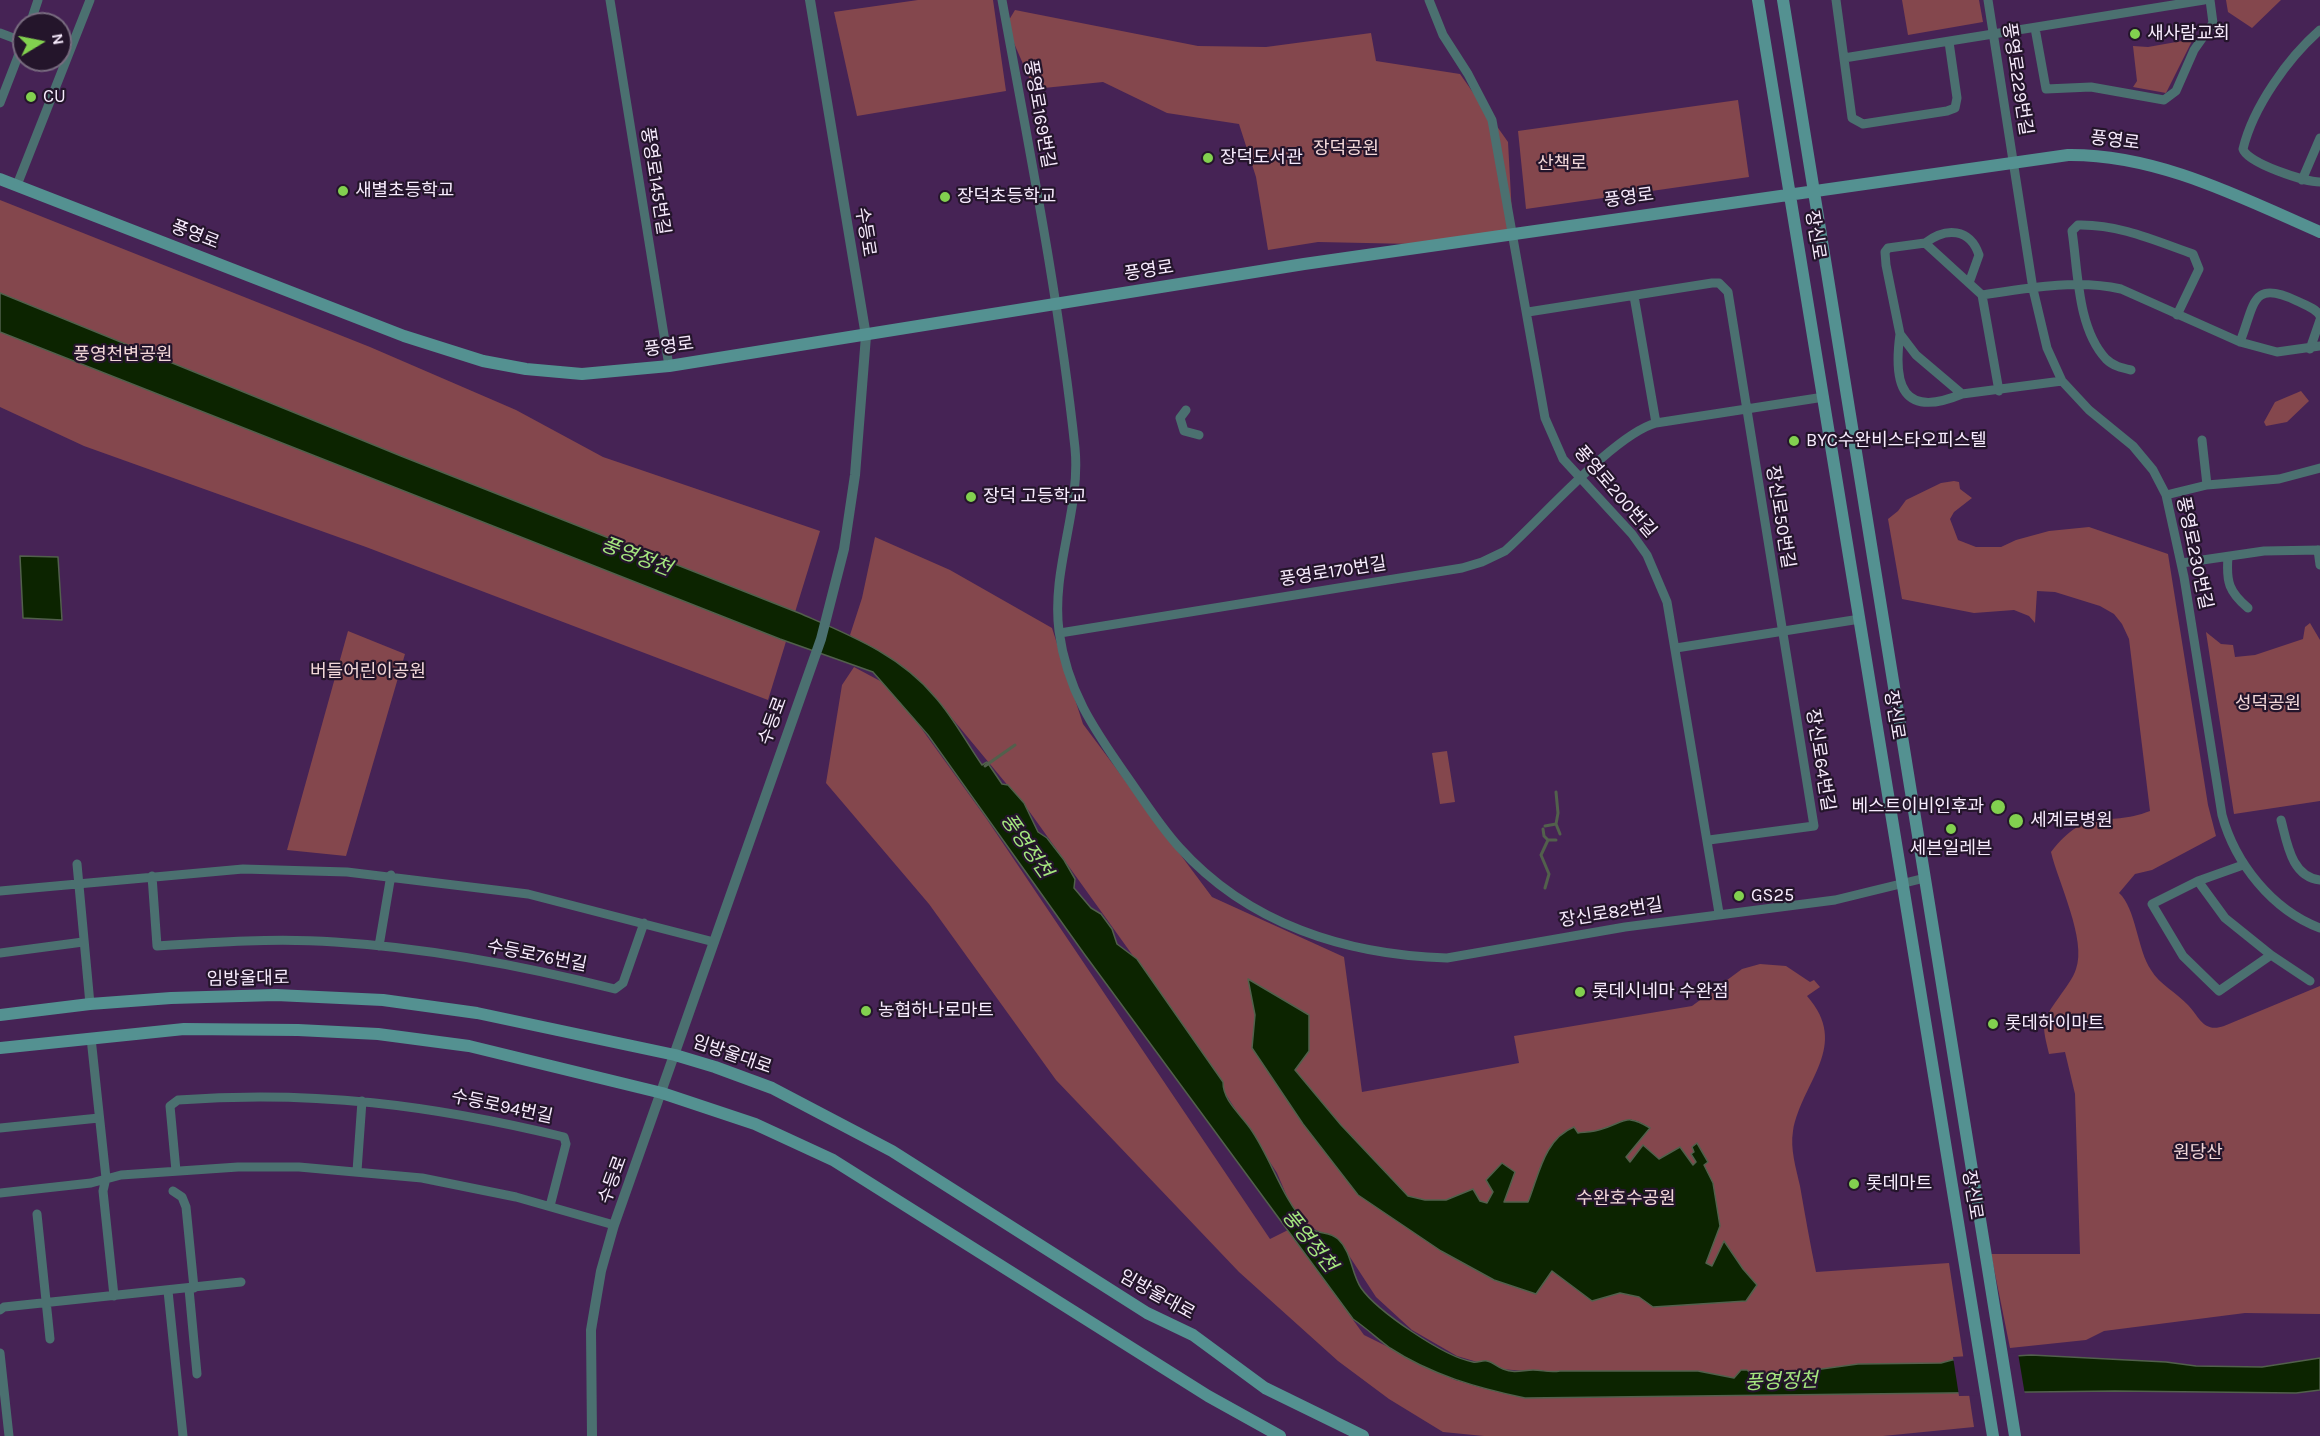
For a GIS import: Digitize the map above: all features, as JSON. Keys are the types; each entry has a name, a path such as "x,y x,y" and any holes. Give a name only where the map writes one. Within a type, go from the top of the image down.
{"main road":[{"name":"장신로","path":"1758,0 1993,1436"},
{"name":"장신로","path":"1783,0 2015,1436"},
{"name":"풍영로","path":"0,178 404,336 483,361 526,369 582,374 669,366 1513,233 2068,155 2099,155 2142,162 2192,179 2320,231"},
{"name":"임방울대로","path":"0,1015 90,1004 276,995 383,1000 477,1013 675,1055 772,1088 892,1151 1147,1313 1193,1335 1265,1388 1363,1436"},
{"path":"0,1048 184,1029 298,1030 378,1034 469,1046 662,1093 755,1124 833,1160 1208,1396 1280,1436"}],"street":[{"path":"72,40 90,0"},
{"name":"풍영로145번길","path":"610,0 669,366"},
{"name":"수등로","path":"592,1436 591,1330 602,1272 615,1225 804,684 822,639 838,578 855,475 866,336 810,0"},
{"name":"풍영로169번길","path":"1002,0 1054,305"},
{"name":"풍영로200번길","path":"1428,0 1443,35 1468,74 1492,120 1528,312 1545,418 1556,448 1632,534 1647,555 1667,602 1709,840 1719,913"},
{"path":"1836,0 1852,118 1856,122 1869,124 1955,108 1957,98 1949,42"},
{"name":"풍영로229번길","path":"1988,0 2013,164"},
{"path":"1844,58 2204,0"},
{"path":"2035,28 2046,89 2091,87 2164,100 2176,91 2194,50 2213,23 2210,0"},
{"path":"2320,30 2301,46 2270,89 2243,146 2243,152 2249,158 2302,180 2320,182"},
{"path":"0,103 12,72"},
{"path":"17,185 59,72"},
{"path":"2302,180 2320,138"},
{"name":"풍영로230번길","path":"2013,164 2033,289 2047,348 2062,381 2089,410 2138,452 2153,470 2166,495 2182,563 2222,815 2228,835 2242,865 2278,902 2303,920 2320,928"},
{"path":"2131,370 2114,365 2100,350 2086,316 2072,231 2078,225 2137,233 2193,254 2197,258 2199,269 2177,315"},
{"path":"1969,283 1979,255 1976,245 1959,232 1944,231 1925,243 1888,248 1885,252 1900,334 1897,372 1899,384 1905,392 1914,399 1931,404 1962,394 2062,381"},
{"path":"1925,243 1982,295 1998,391"},
{"name":"장신로50번길","path":"1634,296 1719,283 1728,292 1782,631"},
{"path":"1982,295 2080,284 2121,289 2240,342 2277,352 2320,346"},
{"path":"2240,342 2258,297 2266,291 2277,291 2316,310 2320,318 2310,348"},
{"path":"1528,312 1634,296 1656,423"},
{"path":"1054,305 1075,451 1075,485 1058,585 1059,633"},
{"path":"1900,334 1916,355 1962,394"},
{"path":"1582,478 1631,434 1656,423 1824,398"},
{"path":"1186,410 1180,418 1184,431 1199,435"},
{"path":"2202,440 2207,485"},
{"path":"2166,495 2207,485 2279,479 2320,468"},
{"name":"풍영로170번길","path":"1059,633 1386,581 1482,562 1506,551 1582,478"},
{"path":"2182,563 2264,551 2319,550 2320,565"},
{"path":"2228,557 2228,579 2232,595 2248,608"},
{"path":"1676,648 1860,619"},
{"name":"장신로64번길","path":"1709,840 1814,825 1782,631"},
{"name":"장신로82번길","path":"1059,633 1068,673 1092,727 1179,848 1220,885 1268,917 1302,933 1351,946 1422,957 1447,958 1719,913 1835,900 1925,878"},
{"path":"2281,820 2291,858 2309,876 2320,880"},
{"path":"77,864 90,1004"},
{"path":"2242,865 2198,881 2152,904 2183,956 2219,991 2271,955"},
{"path":"0,891 152,876 292,868 391,875 520,892 714,942"},
{"path":"379,946 391,875"},
{"name":"수등로76번길","path":"152,876 157,946 252,940 379,946 452,956 615,989 623,983 644,923"},
{"path":"2198,881 2225,918 2271,955 2310,981"},
{"path":"0,953 83,942"},
{"path":"91,1038 106,1178 103,1191 114,1296"},
{"name":"수등로94번길","path":"176,1171 170,1106 178,1100 279,1096 362,1101 431,1108 564,1137 566,1144 550,1206"},
{"path":"357,1171 362,1101"},
{"path":"0,1128 99,1118"},
{"path":"0,1193 92,1182 106,1178 238,1167 357,1171 422,1178 550,1206 615,1225"},
{"path":"174,1191 182,1197 186,1207 197,1374"},
{"path":"37,1214 50,1339"},
{"path":"0,1310 241,1282"},
{"path":"168,1291 183,1436"},
{"path":"0,1353 9,1436"}],"green space":[{"path":"918,0 993,0 1006,91 857,116 834,12"},
{"path":"1902,0 1979,0 1983,22 1908,35"},
{"path":"2226,0 2281,0 2252,28 2228,12"},
{"name":"장덕공원","path":"1015,10 1198,46 1266,47 1371,33 1376,61 1460,74 1508,142 1513,233 1413,244 1318,242 1268,250 1256,177 1239,124 1167,113 1103,82 1034,89 1006,25"},
{"path":"2193,39 2166,93 2133,87 2137,81 2133,46 2148,47"},
{"name":"산책로","path":"1738,100 1749,177 1526,209 1518,131"},
{"name":"풍영천변공원","path":"0,200 370,347 516,410 603,457 820,531 768,700 366,547 84,446 0,407"},
{"path":"2301,391 2309,401 2287,422 2266,426 2264,422 2275,402"},
{"name":"원당산","path":"1959,482 1960,489 1972,498 1954,512 1950,519 1958,540 1976,547 2001,547 2016,540 2049,531 2089,527 2168,554 2208,805 2216,836 2152,870 2135,874 2119,893 2129,908 2142,951 2151,970 2207,1026 2217,1028 2224,1026 2320,986 2320,1314 2245,1313 2104,1331 2086,1340 2010,1348 1991,1254 2080,1254 2075,1094 2065,1052 2049,1054 2044,1026 2045,1020 2076,969 2078,943 2051,852 2064,837 2087,823 2134,816 2150,811 2129,639 2114,614 2100,606 2055,592 2037,591 2035,623 2029,616 2014,610 1974,613 1902,599 1888,519 1906,500 1941,483"},
{"name":"수완호수공원","path":"875,537 950,570 1052,628 1083,724 1212,897 1344,957 1362,1092 1519,1063 1514,1036 1692,1006 1742,969 1760,964 1786,966 1810,982 1814,980 1820,987 1807,996 1819,1014 1825,1031 1824,1048 1820,1064 1798,1113 1792,1145 1816,1272 1949,1263 1974,1427 1883,1436 1484,1436 1443,1432 1389,1399 1338,1361 1239,1272 1056,1080 929,904 826,783 842,685 854,667 882,682 916,721 986,818 1270,1239 1288,1230 1364,1335 1455,1380 1525,1398 1718,1395 1727,1377 1698,1371 1560,1371 1548,1373 1501,1369 1457,1356 1412,1330 1376,1297 1348,1254 1304,1221 1289,1201 1277,1173 1159,992 1029,811 941,705 850,635 862,598"},
{"name":"성덕공원","path":"2310,623 2320,640 2320,801 2234,814 2206,632 2221,644 2233,645 2235,657 2255,655 2303,639 2305,627"},
{"name":"버들어린이공원","path":"348,631 405,654 346,856 287,850"},
{"path":"1447,751 1455,802 1440,804 1432,753"}],"water":[{"name":"풍영정천","path":"0,293 401,456 799,613 872,647 906,669 942,705 982,765 987,762 1002,784 1008,785 1024,803 1038,832 1047,838 1064,860 1075,879 1074,888 1091,908 1101,914 1112,929 1117,944 1137,959 1223,1082 1226,1096 1259,1143 1298,1214 1311,1228 1334,1236 1343,1244 1358,1282 1369,1298 1412,1332 1446,1352 1473,1362 1489,1362 1511,1371 1698,1371 1734,1378 1741,1370 1747,1370 1756,1378 1858,1364 1941,1363 1952,1360 2031,1355 2166,1362 2196,1366 2262,1367 2320,1358 2320,1390 2296,1393 2115,1391 1525,1398 1472,1385 1422,1366 1390,1348 1353,1319 1085,955 928,735 873,672 780,639 0,332"},
{"path":"20,556 58,557 62,620 23,618"},
{"name":"수완호수공원","path":"1248,979 1309,1015 1309,1051 1295,1070 1341,1125 1408,1196 1425,1200 1446,1200 1473,1189 1480,1201 1487,1203 1493,1192 1486,1180 1502,1163 1515,1172 1504,1202 1528,1202 1549,1149 1564,1133 1574,1127 1578,1133 1599,1130 1626,1120 1636,1121 1650,1128 1626,1157 1630,1162 1643,1145 1659,1159 1680,1147 1693,1165 1696,1162 1691,1154 1694,1152 1692,1147 1697,1143 1708,1162 1704,1165 1713,1183 1720,1226 1706,1263 1712,1266 1724,1241 1757,1285 1746,1301 1653,1307 1639,1297 1620,1293 1592,1301 1552,1271 1536,1294 1494,1280 1441,1251 1358,1195 1303,1124 1252,1048 1255,1015"}],"pier":[{"path":"2018,1353 2025,1395 1959,1396 1953,1357"}],"waterway":[{"path":"985,766 1015,745"},
{"path":"1556,792 1558,813 1556,824 1560,834"},
{"path":"1545,826 1556,824"},
{"path":"1543,829 1544,836 1548,840"},
{"path":"1545,888 1549,874 1541,855 1548,840 1556,840"}],"place":[{"name":"새사람교회","path":"2135,34"},
{"name":"CU","path":"31,97"},
{"name":"장덕도서관","path":"1208,158"},
{"name":"새별초등학교","path":"343,191"},
{"name":"장덕초등학교","path":"945,197"},
{"name":"BYC수완비스타오피스텔","path":"1794,441"},
{"name":"장덕 고등학교","path":"971,497"},
{"name":"베스트이비인후과","path":"1998,807"},
{"name":"세계로병원","path":"2016,821"},
{"name":"세븐일레븐","path":"1951,829"},
{"name":"GS25","path":"1739,896"},
{"name":"롯데시네마 수완점","path":"1580,992"},
{"name":"농협하나로마트","path":"866,1011"},
{"name":"롯데하이마트","path":"1993,1024"},
{"name":"롯데마트","path":"1854,1184"}]}
